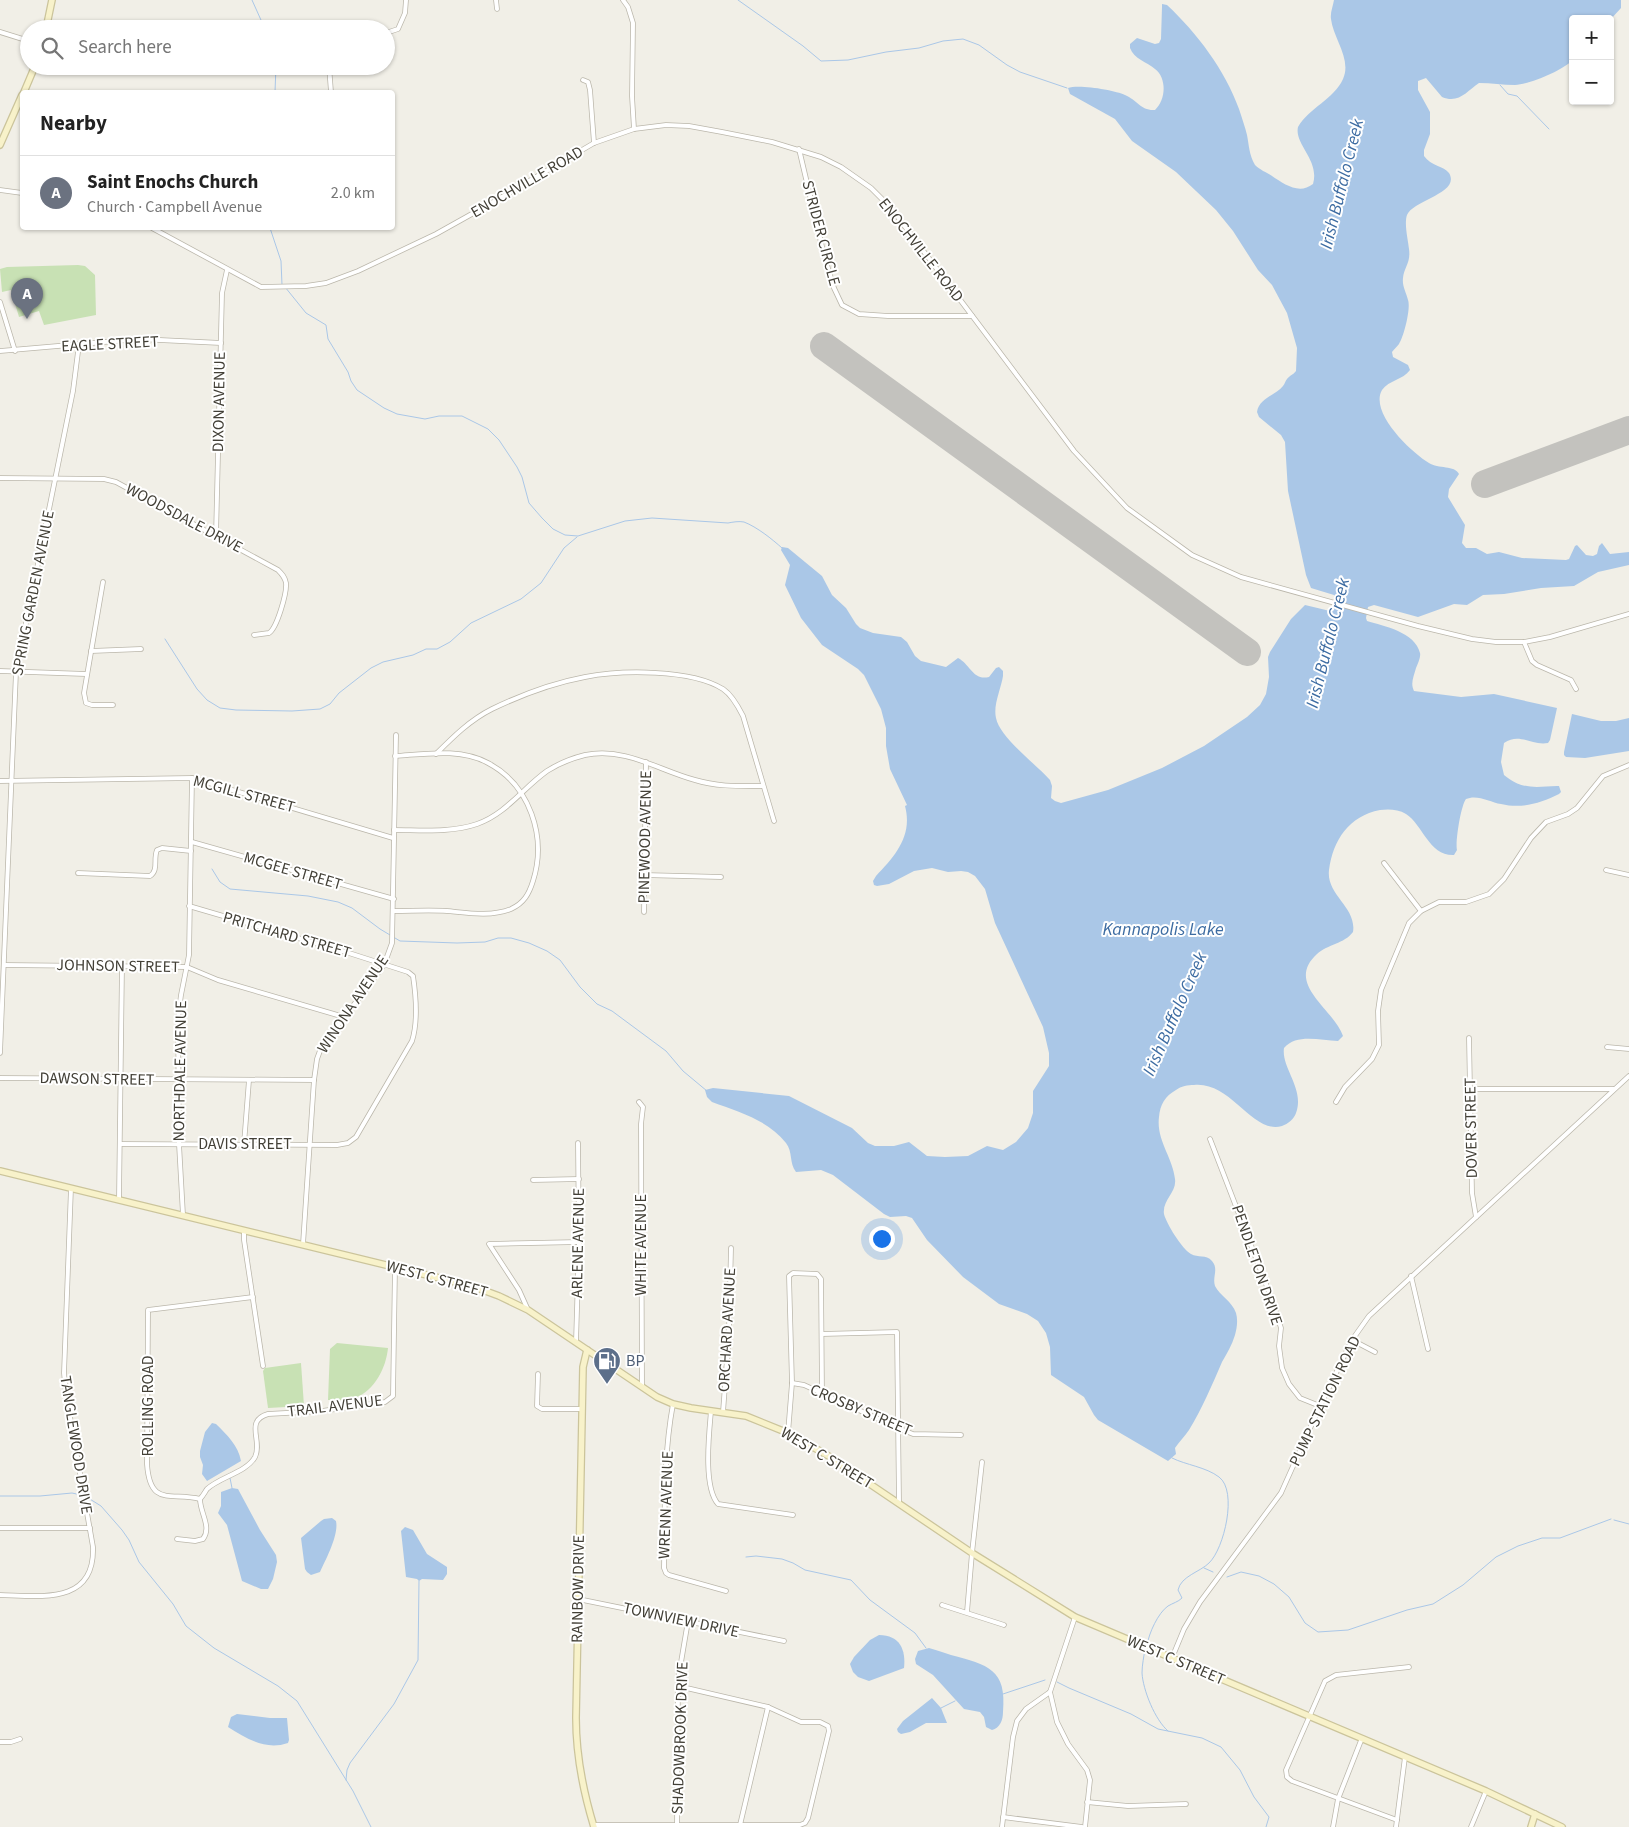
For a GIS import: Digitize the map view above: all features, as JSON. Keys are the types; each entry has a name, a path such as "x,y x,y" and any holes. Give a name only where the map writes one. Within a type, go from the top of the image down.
{"main road":[{"path":"48,20 52,0"},
{"path":"25,90 30,75"},
{"path":"0,145 20,101"},
{"name":"WEST C STREET","path":"0,1171 472,1286 499,1296 528,1310 642,1388 673,1404 746,1416 788,1432 827,1455 972,1553 1075,1617 1486,1791 1562,1827"},
{"name":"RAINBOW DRIVE","path":"587,1350 583,1367 576,1743 582,1782 593,1826"},
{"path":"1531,1827 1535,1814"}],"street":[{"path":"395,30 398,29 405,13 406,0"},
{"path":"496,0 498,8"},
{"path":"623,0 628,7 632,23 634,129"},
{"path":"0,32 20,38"},
{"path":"330,75 331,90"},
{"path":"584,80 588,82 590,90 594,143"},
{"name":"ENOCHVILLE ROAD","path":"156,230 261,287 306,286 337,279 436,234 594,143 634,129 666,125 689,126 799,149 841,167 870,188 891,208 1074,451 1127,508 1192,555 1241,577 1373,614 1472,639 1496,642 1524,642 1550,637 1629,614"},
{"name":"STRIDER CIRCLE","path":"799,149 824,255 834,288 842,305 859,314 972,316"},
{"path":"0,190 20,193"},
{"name":"DIXON AVENUE","path":"216,535 222,293 227,270"},
{"path":"0,302 15,351"},
{"name":"EAGLE STREET","path":"0,351 139,339 221,343"},
{"name":"SPRING GARDEN AVENUE","path":"0,1053 16,672 74,391 79,344"},
{"name":"WOODSDALE DRIVE","path":"0,478 104,479 116,482 278,570 285,580 286,591 274,629 269,633 254,635"},
{"path":"103,582 84,693 86,703 92,705 113,705"},
{"path":"1524,642 1532,661 1571,680 1576,689"},
{"path":"91,651 141,649"},
{"path":"0,672 86,674"},
{"path":"436,754 475,719 492,709 540,689 587,677 614,674 673,673 689,676 712,683 724,690 738,704 774,821"},
{"name":"WINONA AVENUE","path":"302,1244 317,1059 321,1048 384,965 392,943 396,735"},
{"path":"394,830 453,829 478,823 497,813 522,794 547,771 585,755 605,753 625,755 695,780 715,785 764,786"},
{"path":"394,911 446,911 475,914 498,913 511,909 523,902 530,889 539,854 539,840 522,794 503,773 486,762 459,754 395,756"},
{"name":"PINEWOOD AVENUE","path":"644,912 646,762"},
{"path":"1336,1102 1345,1087 1372,1059 1379,1045 1378,1011 1381,990 1409,923 1421,911 1439,902 1466,902 1489,894 1504,879 1532,838 1546,822 1568,814 1577,808 1603,776 1629,765"},
{"name":"MCGILL STREET","path":"0,782 192,778 393,838"},
{"name":"NORTHDALE AVENUE","path":"183,1215 179,1144 179,1005 189,955 192,778"},
{"name":"MCGEE STREET","path":"192,842 394,900"},
{"path":"78,873 150,876 156,869 155,855 157,850 162,848 191,851"},
{"path":"1384,863 1421,911"},
{"path":"1606,870 1629,875"},
{"path":"644,875 721,876"},
{"name":"PRITCHARD STREET","path":"190,906 350,953 408,972 413,976 414,1033 412,1041 356,1137 348,1143 337,1145 310,1144"},
{"name":"JOHNSON STREET","path":"4,964 187,967 218,980 344,1017"},
{"path":"119,1199 122,965"},
{"name":"DOVER STREET","path":"1469,1038 1472,1193 1476,1216"},
{"path":"1608,1047 1629,1048"},
{"name":"PUMP STATION ROAD","path":"1172,1658 1184,1630 1200,1602 1281,1493 1352,1340 1369,1316 1629,1076"},
{"name":"DAWSON STREET","path":"0,1078 314,1080"},
{"path":"244,1144 249,1080"},
{"path":"1471,1089 1614,1089"},
{"name":"WHITE AVENUE","path":"639,1102 642,1107 642,1388"},
{"name":"PENDLETON DRIVE","path":"1210,1139 1281,1328 1282,1368 1289,1384 1300,1398 1320,1406"},
{"name":"ARLENE AVENUE","path":"576,1342 579,1242 578,1143"},
{"name":"DAVIS STREET","path":"120,1144 310,1144"},
{"path":"533,1180 579,1179"},
{"name":"TANGLEWOOD DRIVE","path":"0,1596 49,1596 74,1589 86,1580 94,1558 65,1380 71,1188"},
{"path":"244,1230 263,1366"},
{"path":"528,1310 519,1290 489,1244 579,1242"},
{"name":"ORCHARD AVENUE","path":"723,1412 729,1332 731,1248"},
{"name":"TRAIL AVENUE","path":"200,1499 207,1489 248,1465 254,1458 257,1452 256,1420 260,1416 384,1402 393,1396 395,1267"},
{"path":"788,1432 792,1383 788,1276 793,1273 817,1274 821,1279 822,1395"},
{"path":"1412,1276 1428,1350"},
{"name":"ROLLING ROAD","path":"200,1499 188,1496 165,1496 158,1493 150,1483 147,1464 148,1310 252,1297"},
{"path":"822,1334 897,1332 899,1503"},
{"path":"1352,1340 1374,1352"},
{"path":"538,1374 538,1406 542,1409 582,1409"},
{"name":"CROSBY STREET","path":"792,1383 804,1385 822,1395 913,1434 961,1436"},
{"name":"WRENN AVENUE","path":"673,1404 668,1430 666,1459 664,1568 669,1575 726,1591"},
{"path":"711,1411 708,1467 714,1499 718,1504 793,1515"},
{"path":"967,1612 982,1462"},
{"path":"177,1539 195,1541 202,1539 207,1534 200,1499"},
{"path":"0,1528 90,1528"},
{"name":"TOWNVIEW DRIVE","path":"578,1599 784,1642"},
{"path":"942,1605 1004,1625"},
{"path":"1003,1817 1083,1827 1090,1780 1087,1770 1068,1744 1057,1722 1050,1692 1075,1617"},
{"name":"SHADOWBROOK DRIVE","path":"677,1825 678,1686 688,1621"},
{"path":"1397,1820 1292,1781 1287,1777 1286,1770 1325,1680 1336,1675 1409,1667"},
{"path":"593,1826 800,1825 805,1823 808,1818 829,1731 828,1726 824,1723 801,1722 768,1707 678,1686"},
{"path":"1002,1827 1018,1721 1026,1709 1050,1692"},
{"path":"740,1825 768,1707"},
{"path":"1333,1827 1338,1799 1362,1738"},
{"path":"0,1742 11,1742 20,1739"},
{"path":"1396,1827 1405,1757"},
{"path":"1471,1827 1486,1791"},
{"path":"1087,1802 1128,1806 1186,1804"}],"green space":[{"path":"85,266 95,275 96,315 44,325 39,311 19,317 11,290 2,292 0,269 7,267"},
{"path":"337,1343 388,1348 385,1363 378,1378 368,1390 355,1398 328,1400 330,1349"},
{"path":"301,1363 304,1406 268,1408 263,1371 265,1368"}],"water":[{"name":"Kannapolis Lake","path":"1334,0 1621,0 1621,8 1614,16 1569,15 1569,63 1545,76 1515,85 1479,83 1462,96 1453,99 1442,97 1426,78 1418,81 1418,90 1430,112 1430,134 1424,150 1424,156 1430,162 1447,171 1451,180 1443,191 1418,205 1407,215 1406,227 1409,254 1403,281 1409,309 1401,340 1392,352 1393,357 1408,365 1410,370 1404,376 1388,384 1382,390 1380,399 1381,410 1403,442 1429,463 1454,469 1459,474 1449,489 1448,497 1465,525 1462,543 1466,548 1476,548 1487,554 1499,552 1522,558 1566,560 1569,559 1577,545 1586,555 1593,556 1597,554 1602,543 1610,554 1629,552 1629,565 1598,572 1574,586 1483,595 1467,605 1454,604 1418,617 1374,605 1368,607 1367,621 1406,635 1417,646 1420,655 1412,685 1414,691 1461,697 1494,694 1557,708 1548,743 1536,743 1520,739 1510,740 1504,743 1501,762 1504,775 1517,783 1542,787 1559,786 1561,792 1545,800 1516,806 1475,797 1466,799 1460,816 1457,850 1454,855 1438,851 1412,819 1400,811 1380,810 1369,813 1351,824 1344,831 1334,849 1329,879 1336,894 1351,915 1353,932 1345,939 1317,954 1308,965 1306,976 1308,986 1314,996 1338,1026 1343,1036 1338,1041 1302,1039 1289,1043 1284,1048 1286,1063 1298,1096 1294,1117 1282,1126 1271,1127 1261,1123 1219,1091 1207,1086 1192,1085 1182,1087 1172,1092 1164,1101 1160,1113 1160,1133 1174,1171 1175,1179 1174,1188 1165,1204 1165,1218 1175,1236 1187,1251 1212,1261 1215,1267 1215,1286 1234,1309 1237,1321 1236,1332 1232,1342 1203,1405 1189,1430 1175,1448 1176,1454 1168,1461 1098,1420 1084,1397 1051,1375 1050,1347 1046,1333 1038,1321 1027,1314 999,1304 963,1277 927,1240 912,1218 906,1216 890,1217 884,1214 833,1175 821,1170 796,1172 792,1165 790,1150 779,1135 771,1128 743,1113 712,1102 707,1097 705,1090 713,1088 789,1096 852,1128 868,1143 875,1146 894,1146 909,1142 927,1156 968,1156 987,1146 1003,1150 1016,1142 1028,1128 1033,1113 1033,1091 1049,1066 1049,1053 1043,1027 995,923 985,889 975,876 968,872 948,872 932,868 914,871 889,884 874,885 873,881 876,876 901,845 907,827 905,806 907,805 890,769 886,746 886,728 881,709 864,675 822,645 801,618 785,585 790,565 781,550 782,547 788,548 822,576 832,595 846,608 860,628 873,633 901,637 921,661 946,667 958,658 975,674 984,678 989,677 999,667 1003,671 1003,676 995,713 999,726 1011,742 1050,780 1052,786 1051,798 1061,803 1108,790 1162,768 1204,746 1247,717 1260,705 1266,694 1269,677 1268,657 1291,619 1305,605 1330,611 1334,595 1311,588 1306,575 1288,491 1285,442 1281,435 1259,417 1257,412 1261,403 1280,389 1296,371 1297,348 1287,313 1272,285 1258,270 1233,231 1216,210 1176,172 1132,141 1115,119 1070,94 1068,88 1088,87 1113,91 1129,97 1146,109 1155,110 1159,106 1163,95 1162,78 1155,69 1134,55 1130,44 1137,38 1155,44 1159,43 1161,39 1162,4 1167,5 1199,40 1226,80 1239,109 1247,135 1250,154 1255,165 1287,185 1302,189 1313,184 1314,175 1313,167 1300,140 1298,127 1308,114 1334,92 1343,79 1345,71 1344,56 1332,26 1331,12"},
{"path":"1572,714 1601,721 1616,721 1629,718 1629,751 1585,758 1566,757 1564,752"},
{"path":"212,1423 216,1424 232,1441 240,1455 241,1461 207,1481 202,1474 203,1465 200,1451 205,1432"},
{"path":"232,1488 238,1489 276,1555 277,1562 273,1579 268,1589 261,1589 242,1581 227,1525 218,1513 221,1506 221,1492"},
{"path":"332,1518 336,1521 336,1533 331,1547 320,1572 311,1575 305,1569 301,1538 324,1519"},
{"path":"405,1527 413,1530 427,1554 447,1567 447,1574 443,1580 422,1579 419,1581 406,1577 401,1531"},
{"path":"879,1635 897,1641 903,1650 904,1668 869,1681 858,1677 853,1672 850,1664 870,1640"},
{"path":"929,1648 975,1662 992,1671 1002,1686 1002,1718 1001,1723 997,1727 992,1730 986,1727 984,1717 980,1712 964,1709 933,1675 916,1664 915,1659 918,1651"},
{"path":"932,1698 941,1708 947,1723 926,1723 910,1732 901,1734 898,1732 897,1729 903,1721"},
{"path":"237,1714 287,1718 288,1743 271,1745 256,1742 228,1727 231,1717"}],"waterway":[{"path":"252,0 261,20"},
{"path":"738,0 821,61 848,60 886,52 919,48 943,41 963,39 979,45 1020,72 1067,88"},
{"path":"275,90 276,75"},
{"path":"1500,85 1508,94 1517,96 1549,129"},
{"path":"271,230 281,261 282,285"},
{"path":"285,287 306,313 326,325 328,339 357,390 384,408 397,414 425,419 439,416 462,416 488,429 499,440 517,467 522,477 529,503 553,529 565,535 578,536 625,521 652,518 728,523 744,522 759,530 782,548"},
{"path":"165,639 197,689 207,700 220,708 292,711 320,709 330,704 339,693 371,668 383,662 413,655 426,649 437,649 450,642 471,623 521,599 541,583 564,548 577,537"},
{"path":"212,869 220,882 230,889 308,896 338,902 352,908 400,941 457,943 485,942 498,938 511,938 547,951 560,960 580,987 597,1004 612,1011 666,1051 683,1071 707,1091"},
{"name":"Irish Buffalo Creek","path":"1147,1645 1157,1618 1164,1609 1182,1598 1178,1590 1183,1581 1209,1563 1215,1556 1220,1546 1227,1520 1228,1494 1225,1484 1219,1477 1172,1458"},
{"path":"230,1478 232,1488"},
{"path":"0,1496 40,1496 72,1493 81,1495"},
{"path":"85,1496 101,1506 122,1530 139,1562 173,1604 186,1626 214,1648 278,1686 297,1701 353,1791 371,1827"},
{"path":"1227,1577 1241,1572 1259,1576 1274,1584 1289,1597 1305,1623 1318,1632 1348,1630 1407,1610 1433,1604 1463,1585 1496,1557 1518,1546 1542,1538 1560,1538 1611,1519"},
{"path":"1614,1520 1629,1524"},
{"path":"746,1557 756,1556 782,1559 805,1570 851,1580 870,1600 915,1633 926,1648"},
{"path":"1204,1568 1213,1572"},
{"path":"346,1780 350,1763 394,1704 418,1660 419,1581"},
{"name":"Irish Buffalo Creek","path":"1145,1649 1142,1673 1145,1688 1154,1712 1168,1731"},
{"path":"1003,1694 1045,1680"},
{"name":"Irish Buffalo Creek","path":"1057,1682 1131,1714 1158,1729 1202,1738 1221,1747 1240,1770 1254,1797 1269,1817 1266,1827"},
{"path":"941,1708 955,1701"}],"runway":[{"path":"824,346 1247,652"},
{"path":"1485,484 1629,430"}],"place":[{"name":"Saint Enochs Church","path":"27,319"},
{"name":"BP","path":"607,1385"}]}
